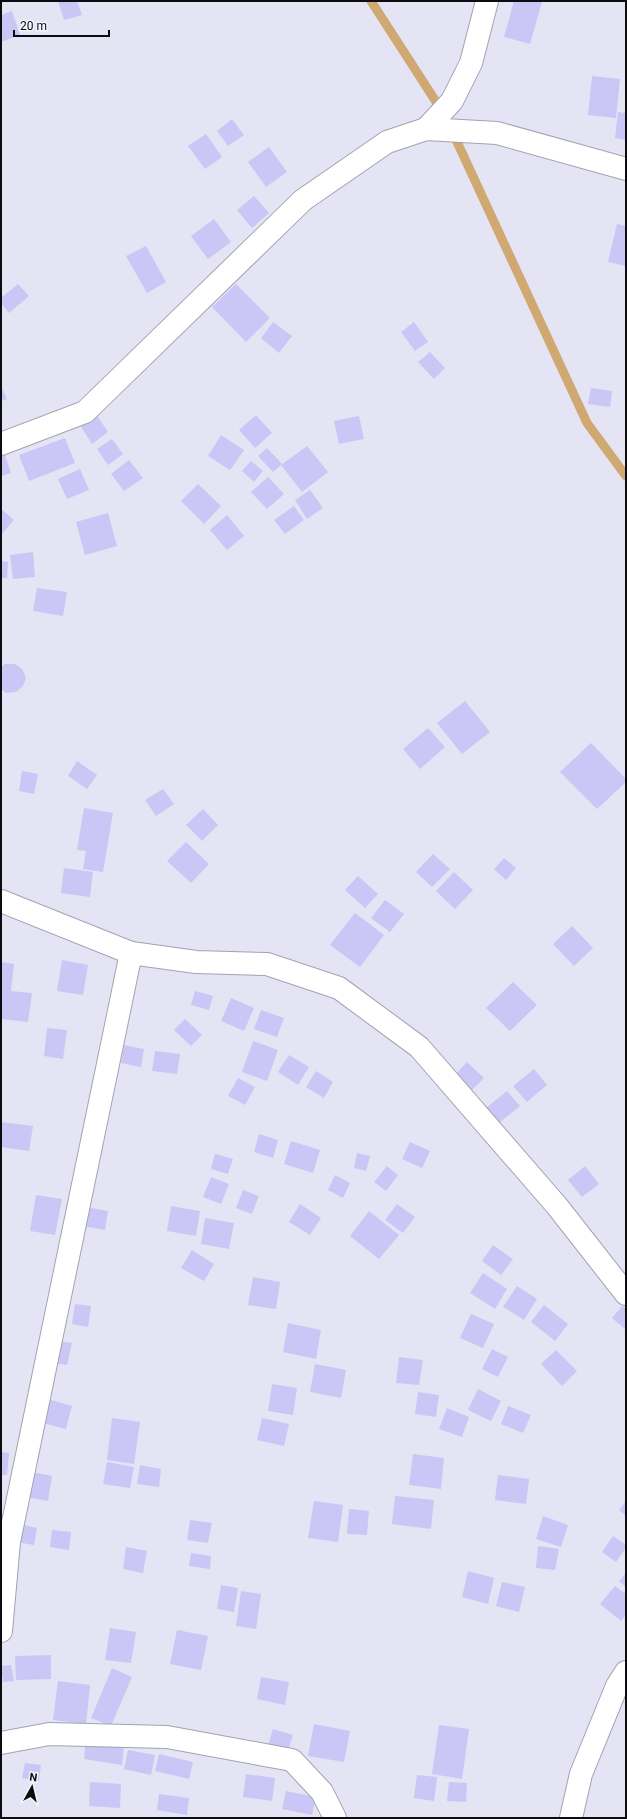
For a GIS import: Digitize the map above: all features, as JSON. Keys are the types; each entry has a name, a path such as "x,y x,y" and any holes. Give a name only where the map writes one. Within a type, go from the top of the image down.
{"street":[{"path":"426,129 452,101 471,64 487,1"},
{"path":"1,444 85,412 303,200 387,142 426,129 498,133 626,169"},
{"path":"1,901 131,953 196,962 267,964 339,988 419,1047 557,1206 626,1294"},
{"path":"1,1631 9,1542 131,953"},
{"path":"571,1818 581,1774 617,1686 626,1672"},
{"path":"1,1744 50,1734 167,1737 292,1760 322,1792 335,1818"}],"building":[{"path":"58,1 77,1 82,15 64,20"},
{"path":"514,1 542,2 530,44 504,37"},
{"path":"12,11 20,35 1,42 1,15"},
{"path":"592,76 620,79 616,118 588,115"},
{"path":"618,112 626,113 626,140 615,138"},
{"path":"232,119 244,135 228,146 217,131"},
{"path":"206,134 222,157 205,169 188,146"},
{"path":"269,147 287,172 266,187 248,162"},
{"path":"254,196 269,213 252,228 237,210"},
{"path":"214,219 231,242 208,259 191,236"},
{"path":"617,224 626,226 626,266 608,262"},
{"path":"146,246 166,282 147,293 126,256"},
{"path":"18,284 29,296 9,313 1,303 1,298"},
{"path":"236,284 270,318 246,342 212,307"},
{"path":"273,322 292,336 279,353 261,338"},
{"path":"414,322 428,342 415,351 401,332"},
{"path":"430,352 445,368 434,379 418,362"},
{"path":"1,386 7,399 1,401"},
{"path":"591,388 612,391 610,407 588,404"},
{"path":"96,414 108,432 92,444 80,425"},
{"path":"256,415 272,433 255,448 239,430"},
{"path":"359,416 364,439 339,444 334,421"},
{"path":"221,435 244,450 230,470 208,456"},
{"path":"65,438 75,463 29,481 19,455"},
{"path":"112,439 123,454 108,465 97,449"},
{"path":"307,446 328,472 302,492 281,465"},
{"path":"267,448 282,464 273,472 258,456"},
{"path":"5,455 11,473 1,476 1,456"},
{"path":"129,460 143,478 124,491 111,474"},
{"path":"251,461 263,471 254,482 242,471"},
{"path":"80,469 89,490 67,499 58,479"},
{"path":"268,477 284,494 267,509 251,492"},
{"path":"198,484 221,506 204,524 181,501"},
{"path":"310,490 323,508 307,519 295,500"},
{"path":"294,506 304,520 285,534 274,520"},
{"path":"1,509 14,520 1,535"},
{"path":"108,513 117,546 85,555 76,522"},
{"path":"227,515 244,536 227,550 210,530"},
{"path":"33,552 35,577 13,579 10,555"},
{"path":"1,561 8,562 7,578 1,578"},
{"path":"37,588 67,592 63,616 33,611"},
{"path":"5,664 15,664 22,669 26,678 23,686 16,692 6,693 1,689 1,667"},
{"path":"465,701 490,732 462,754 437,723"},
{"path":"428,728 445,747 420,769 403,749"},
{"path":"591,743 626,779 626,782 597,809 560,772"},
{"path":"77,761 97,775 87,789 68,776"},
{"path":"22,771 38,774 34,794 19,791"},
{"path":"163,789 174,804 156,816 145,800"},
{"path":"84,808 113,813 103,872 83,869 86,851 77,850"},
{"path":"203,809 218,825 202,841 186,825"},
{"path":"186,842 209,864 191,883 167,861"},
{"path":"433,854 450,869 432,887 416,872"},
{"path":"504,858 516,868 506,880 494,869"},
{"path":"64,868 93,872 90,897 61,893"},
{"path":"454,872 473,890 455,909 436,891"},
{"path":"358,876 378,894 365,908 345,890"},
{"path":"385,900 404,914 390,932 371,918"},
{"path":"355,913 384,935 360,967 330,945"},
{"path":"572,926 593,948 574,966 553,944"},
{"path":"62,960 88,965 83,995 57,991"},
{"path":"1,962 14,964 11,991 32,993 28,1022 1,1019"},
{"path":"513,982 537,1005 510,1031 486,1008"},
{"path":"195,991 213,996 209,1010 191,1005"},
{"path":"231,998 254,1008 244,1031 221,1021"},
{"path":"261,1010 284,1018 277,1037 254,1029"},
{"path":"185,1019 202,1035 191,1046 174,1030"},
{"path":"47,1028 67,1030 63,1059 44,1056"},
{"path":"253,1041 278,1050 267,1081 242,1072"},
{"path":"124,1045 144,1049 141,1067 121,1063"},
{"path":"155,1051 180,1054 177,1074 152,1071"},
{"path":"289,1055 309,1067 298,1085 278,1072"},
{"path":"467,1062 484,1078 472,1090 455,1075"},
{"path":"534,1069 547,1085 527,1102 513,1086"},
{"path":"316,1071 333,1082 324,1098 306,1087"},
{"path":"238,1078 255,1087 245,1105 228,1096"},
{"path":"507,1091 520,1106 499,1123 486,1108"},
{"path":"1,1122 33,1126 29,1151 1,1147"},
{"path":"259,1134 278,1140 273,1158 254,1152"},
{"path":"291,1141 320,1150 313,1173 284,1164"},
{"path":"410,1142 430,1151 422,1168 402,1159"},
{"path":"357,1153 370,1156 366,1171 354,1168"},
{"path":"215,1154 233,1159 228,1174 211,1169"},
{"path":"387,1166 398,1175 386,1191 374,1182"},
{"path":"585,1166 599,1184 582,1197 568,1180"},
{"path":"335,1175 350,1183 343,1198 328,1190"},
{"path":"211,1177 229,1184 221,1204 203,1197"},
{"path":"243,1190 259,1196 252,1214 236,1208"},
{"path":"36,1195 62,1199 55,1235 30,1231"},
{"path":"300,1204 321,1218 310,1235 289,1222"},
{"path":"397,1204 415,1217 403,1233 385,1220"},
{"path":"171,1206 200,1211 196,1236 167,1231"},
{"path":"86,1207 108,1211 105,1230 83,1226"},
{"path":"369,1211 399,1235 379,1259 350,1236"},
{"path":"205,1218 234,1223 229,1249 201,1244"},
{"path":"493,1245 513,1259 501,1275 482,1261"},
{"path":"192,1250 214,1264 204,1281 181,1268"},
{"path":"483,1273 507,1289 495,1309 470,1293"},
{"path":"253,1277 280,1282 276,1309 248,1305"},
{"path":"517,1286 537,1299 524,1320 503,1307"},
{"path":"75,1304 91,1306 88,1327 72,1324"},
{"path":"544,1305 568,1324 555,1341 531,1322"},
{"path":"622,1306 626,1308 626,1330 612,1318"},
{"path":"471,1314 494,1324 483,1348 460,1338"},
{"path":"288,1323 321,1330 316,1359 283,1352"},
{"path":"58,1341 72,1343 67,1365 54,1363"},
{"path":"492,1349 508,1357 498,1377 482,1369"},
{"path":"556,1350 577,1371 562,1386 541,1364"},
{"path":"399,1357 423,1360 419,1385 396,1383"},
{"path":"315,1364 346,1370 341,1398 310,1392"},
{"path":"272,1384 297,1388 293,1415 268,1411"},
{"path":"478,1389 501,1401 491,1421 468,1410"},
{"path":"418,1392 439,1395 436,1417 415,1414"},
{"path":"48,1399 72,1406 66,1429 42,1423"},
{"path":"508,1406 531,1415 523,1433 501,1424"},
{"path":"447,1408 469,1417 462,1437 439,1429"},
{"path":"112,1418 140,1422 134,1464 107,1460"},
{"path":"262,1418 289,1424 284,1446 257,1440"},
{"path":"1,1452 9,1453 7,1475 1,1475"},
{"path":"413,1454 444,1458 441,1489 409,1485"},
{"path":"107,1462 134,1467 130,1488 103,1484"},
{"path":"140,1465 161,1469 159,1487 137,1484"},
{"path":"32,1472 52,1476 48,1501 27,1497"},
{"path":"498,1475 529,1479 526,1504 495,1500"},
{"path":"395,1496 434,1500 431,1529 392,1524"},
{"path":"314,1501 343,1505 338,1542 308,1538"},
{"path":"626,1501 626,1516 619,1510"},
{"path":"349,1509 369,1511 367,1535 347,1534"},
{"path":"543,1516 568,1525 561,1547 536,1539"},
{"path":"190,1520 212,1523 208,1543 187,1540"},
{"path":"20,1524 37,1528 34,1545 16,1542"},
{"path":"52,1530 71,1532 69,1550 50,1547"},
{"path":"613,1536 626,1545 626,1548 616,1562 602,1552"},
{"path":"538,1546 559,1549 555,1570 536,1568"},
{"path":"126,1547 147,1551 143,1573 123,1569"},
{"path":"191,1553 211,1556 210,1569 189,1566"},
{"path":"468,1571 494,1578 488,1604 462,1597"},
{"path":"626,1573 626,1587 619,1581"},
{"path":"502,1582 525,1587 519,1612 496,1606"},
{"path":"221,1585 238,1588 234,1612 217,1609"},
{"path":"615,1586 626,1594 626,1615 621,1621 600,1604"},
{"path":"241,1591 261,1594 256,1629 236,1626"},
{"path":"110,1628 136,1632 131,1663 105,1660"},
{"path":"177,1630 208,1636 201,1670 170,1664"},
{"path":"51,1655 51,1679 16,1680 15,1656"},
{"path":"11,1665 14,1681 3,1682 1,1666"},
{"path":"112,1668 132,1677 111,1726 91,1718"},
{"path":"261,1677 289,1682 285,1705 257,1699"},
{"path":"58,1681 90,1685 86,1724 53,1720"},
{"path":"314,1724 350,1731 344,1762 308,1756"},
{"path":"439,1725 469,1729 462,1779 432,1774"},
{"path":"273,1729 293,1735 288,1751 268,1745"},
{"path":"86,1740 124,1746 122,1765 84,1759"},
{"path":"128,1750 155,1755 151,1775 124,1769"},
{"path":"159,1754 193,1762 189,1779 155,1771"},
{"path":"25,1763 41,1765 39,1781 22,1778"},
{"path":"246,1774 275,1778 272,1801 243,1797"},
{"path":"417,1775 437,1777 434,1801 414,1798"},
{"path":"90,1782 121,1784 120,1808 89,1806"},
{"path":"449,1782 467,1783 466,1802 447,1801"},
{"path":"286,1791 316,1797 312,1815 282,1809"},
{"path":"159,1794 189,1798 187,1815 157,1810"}],"waterway":[{"path":"371,1 442,111"},
{"path":"452,131 587,423 626,476"}]}
